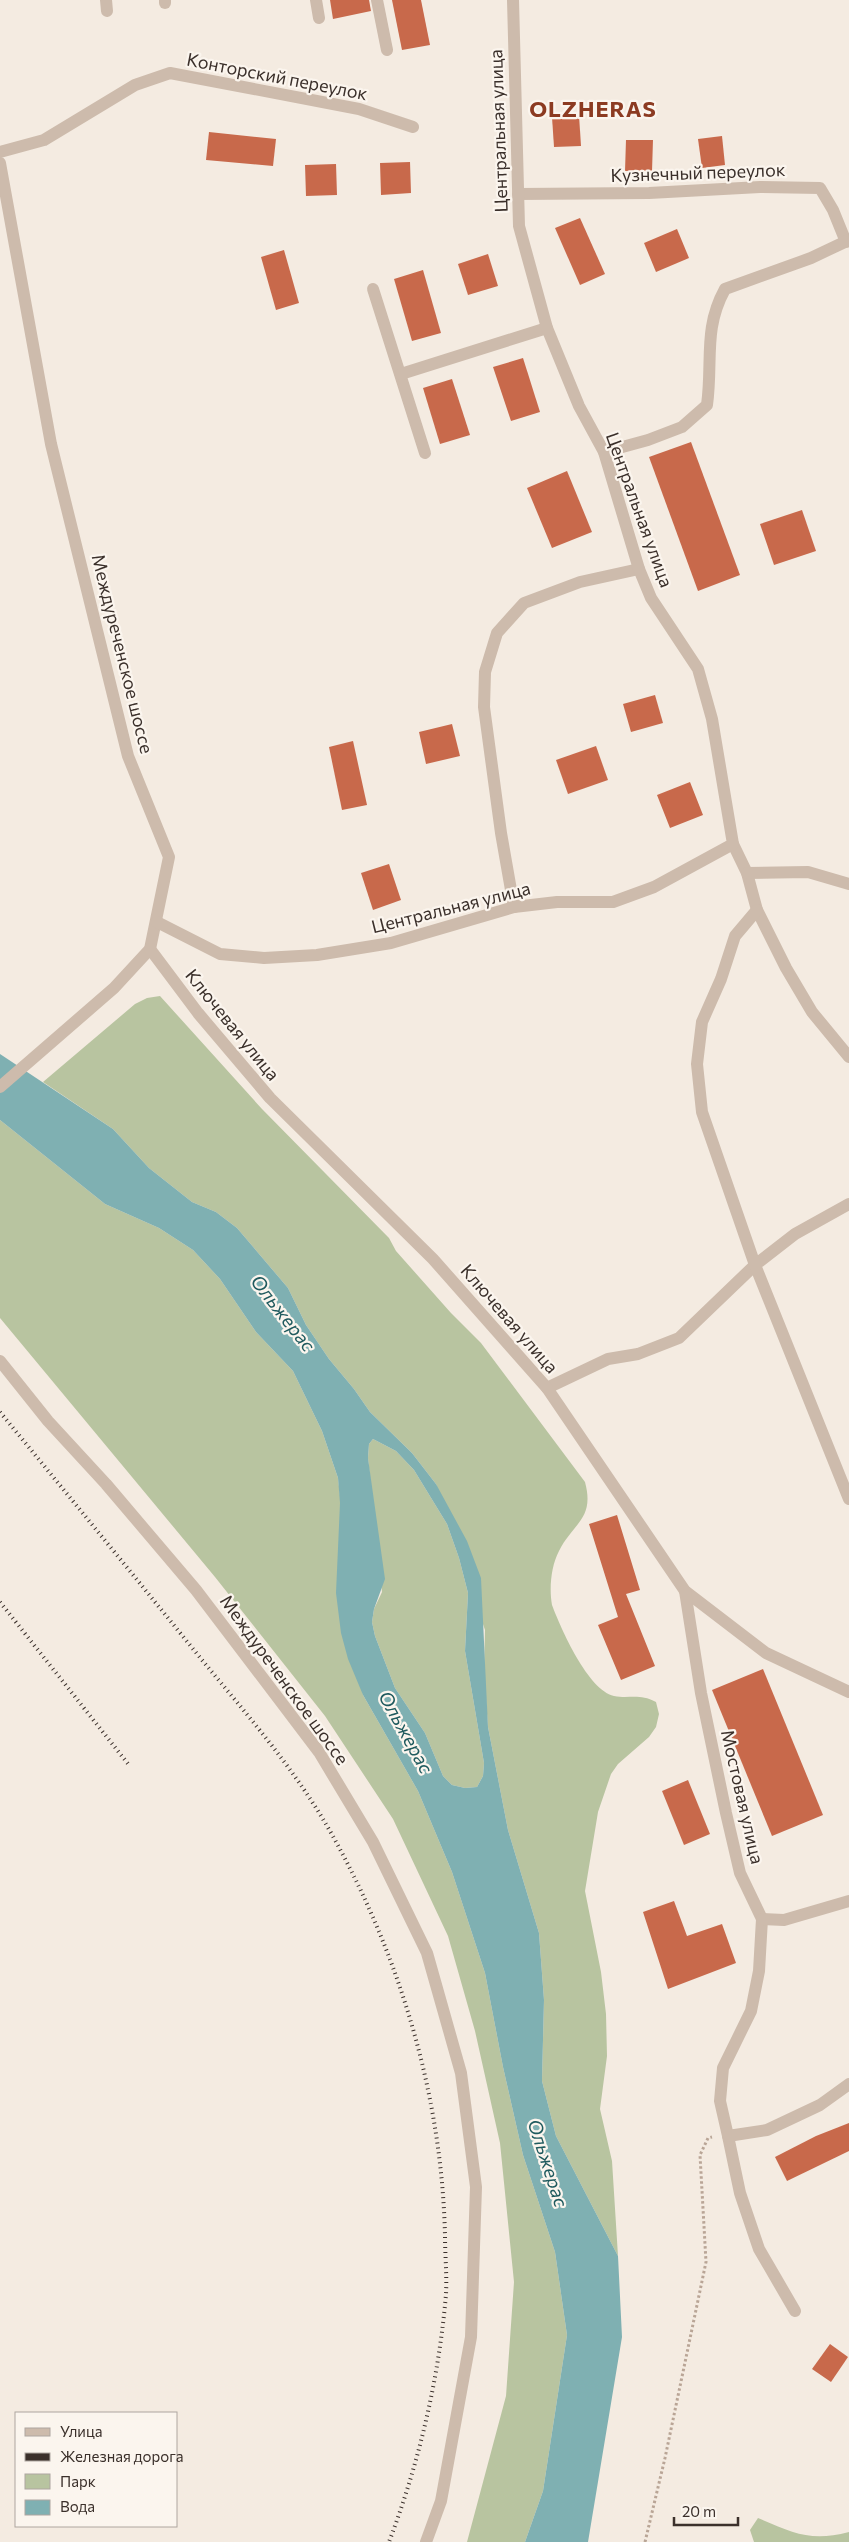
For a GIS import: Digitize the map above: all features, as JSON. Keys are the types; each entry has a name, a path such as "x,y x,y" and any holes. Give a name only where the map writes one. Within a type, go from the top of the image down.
{"street":[{"path":"316,0 319,18"},
{"path":"378,0 387,50"},
{"name":"Центральная улица","path":"157,922 220,954 264,958 316,955 391,943 514,907 557,902 613,902 654,887 733,844 712,719 698,668 651,598 639,569 604,452 579,406 547,328 519,226 513,0"},
{"name":"Конторский переулок","path":"0,152 44,140 134,85 170,74 359,110 413,127"},
{"name":"Междуреченское шоссе","path":"0,163 54,454 128,756 169,857 150,949 114,988 0,1087"},
{"name":"Кузнечный переулок","path":"518,194 649,193 760,187 820,188 848,241"},
{"path":"604,452 648,440 682,427 707,405 711,376 710,331 715,307 725,289 811,258 848,241"},
{"path":"373,289 425,452"},
{"path":"401,374 547,328"},
{"path":"514,907 501,834 484,707 485,672 497,633 524,603 580,582 639,569"},
{"path":"733,844 747,873 757,910 786,968 812,1012 849,1056"},
{"path":"747,873 808,872 849,884"},
{"path":"757,910 735,936 721,979 702,1022 697,1064 702,1112 755,1265 849,1499"},
{"name":"Ключевая улица","path":"150,949 198,1013 270,1098 433,1259 547,1388 685,1591 766,1653 849,1692"},
{"path":"547,1388 608,1359 638,1354 680,1338 755,1265 795,1234 849,1204"},
{"name":"Междуреченское шоссе","path":"0,1361 48,1421 106,1484 196,1590 319,1752 372,1842 427,1953 461,2073 476,2187 471,2337 441,2501 426,2542"},
{"name":"Мостовая улица","path":"685,1591 701,1693 740,1873 762,1919"},
{"path":"795,2311 759,2249 740,2193 720,2101 723,2068 751,2011 758,1970 762,1919 784,1920 849,1901"},
{"path":"728,2136 767,2130 820,2105 849,2084"}],"path":[{"path":"645,2542 706,2262 700,2155 708,2138 728,2136"}],"green space":[{"path":"160,996 262,1109 389,1238 396,1251 451,1313 481,1343 585,1482 587,1504 585,1513 559,1551 552,1570 552,1605 569,1643 585,1671 595,1683 604,1691 614,1696 650,1699 656,1702 659,1714 656,1727 649,1737 618,1764 611,1774 598,1812 585,1891 601,1972 606,2014 607,2056 600,2109 612,2161 618,2256 556,2136 542,2081 544,2000 539,1933 508,1830 488,1727 484,1672 485,1630 436,1484 412,1453 370,1412 329,1359 306,1325 288,1288 237,1228 216,1212 192,1202 149,1168 113,1129 43,1082 135,1004 147,998"},
{"path":"0,1120 105,1204 159,1228 193,1250 220,1279 256,1332 293,1371 322,1431 338,1478 363,1695 418,1791 452,1872 485,1973 503,2067 523,2155 555,2252 567,2335 543,2491 525,2542 467,2542 506,2396 514,2282 500,2143 475,2031 448,1936 393,1819 325,1716 215,1577 0,1318"},
{"path":"373,1439 396,1451 414,1470 447,1524 459,1558 468,1593 465,1651 484,1763 483,1776 477,1787 465,1788 452,1785 443,1776 425,1733 395,1688 375,1636 372,1622 374,1609 382,1592 368,1458 369,1444"},
{"path":"758,2518 792,2532 813,2536 849,2532 849,2542 754,2542 750,2530"}],"water":[{"name":"Ольжерас","path":"0,1054 113,1129 149,1168 192,1202 216,1212 237,1228 288,1288 306,1325 329,1359 370,1412 412,1453 436,1484 467,1541 481,1578 488,1727 508,1830 539,1933 544,2000 542,2081 556,2136 618,2256 622,2337 588,2542 525,2542 543,2491 567,2335 555,2252 523,2155 503,2067 485,1973 452,1872 418,1791 363,1695 348,1659 341,1633 336,1593 340,1503 338,1478 322,1431 293,1371 256,1332 220,1279 193,1250 159,1228 105,1204 0,1120","holes":["373,1439 396,1451 414,1470 447,1524 459,1558 468,1593 465,1651 484,1763 483,1776 477,1787 465,1788 452,1785 443,1776 425,1733 395,1688 375,1636 372,1622 374,1609 385,1579 368,1458 369,1444"]}],"building":[{"path":"330,0 369,0 371,11 333,19"},
{"path":"392,0 421,0 430,45 402,50"},
{"path":"579,115 581,146 554,147 552,117"},
{"path":"209,132 276,139 273,166 206,160"},
{"path":"722,136 725,165 702,168 698,139"},
{"path":"626,140 653,140 652,171 625,171"},
{"path":"410,162 411,193 381,195 380,163"},
{"path":"336,164 337,195 306,196 305,165"},
{"path":"580,218 605,274 580,285 555,228"},
{"path":"677,229 689,258 656,272 644,243"},
{"path":"284,250 299,303 276,310 261,257"},
{"path":"488,254 498,286 468,295 458,264"},
{"path":"423,270 441,333 412,341 394,279"},
{"path":"523,358 540,412 511,421 493,367"},
{"path":"452,379 470,435 440,444 423,388"},
{"path":"691,442 740,575 698,591 649,457"},
{"path":"567,471 592,532 552,548 527,488"},
{"path":"802,510 816,551 774,565 760,524"},
{"path":"655,695 663,723 631,732 623,704"},
{"path":"452,724 460,756 426,764 419,732"},
{"path":"353,741 367,805 342,810 329,747"},
{"path":"596,746 608,780 568,794 556,760"},
{"path":"690,782 703,815 670,828 657,795"},
{"path":"389,864 401,900 373,910 361,873"},
{"path":"617,1515 640,1590 626,1594 655,1666 621,1680 598,1625 618,1617 589,1524"},
{"path":"763,1669 823,1815 772,1836 712,1690"},
{"path":"688,1780 710,1834 684,1845 662,1791"},
{"path":"674,1901 687,1936 722,1924 736,1963 668,1989 643,1912"},
{"path":"849,2123 849,2151 787,2181 775,2157 816,2136"},
{"path":"830,2344 848,2357 831,2382 812,2369"}],"railway":[{"path":"0,1412 255,1725 306,1792 335,1840 359,1886 380,1933 398,1982 414,2031 436,2133 442,2184 446,2294 443,2326 426,2420 410,2482 389,2542"},
{"path":"0,1602 129,1765"}],"district":[{"name":"OLZHERAS","path":"593,109"}]}
